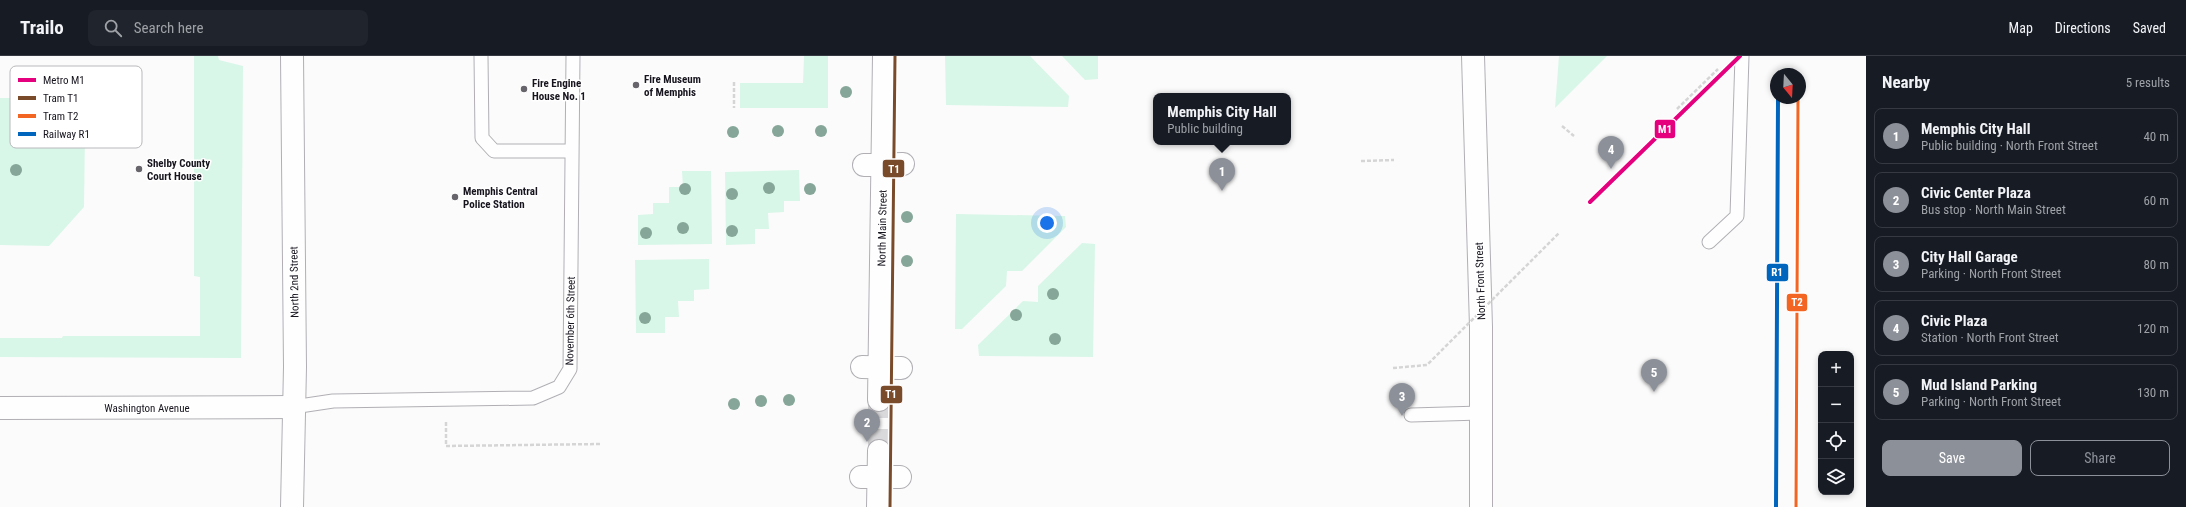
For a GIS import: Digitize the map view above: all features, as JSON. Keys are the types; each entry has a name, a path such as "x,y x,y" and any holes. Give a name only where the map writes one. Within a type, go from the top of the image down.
{"street":[{"name":"North 2nd Street","path":"292,56 294,407 292,507"},
{"name":"North Main Street","path":"879,400 870,367 884,164 884,56"},
{"name":"North Front Street","path":"1473,56 1481,327 1481,507"},
{"path":"870,367 901,368"},
{"name":"Washington Avenue","path":"0,408 294,407"},
{"path":"878,507 870,477 879,451"},
{"path":"870,477 900,477"}],"lane":[{"path":"481,56 482,138 490,147 494,151 572,151"},
{"name":"November 6th Street","path":"294,407 333,401 533,398 560,387 570,369 573,56"},
{"path":"1709,242 1737,216 1742,56"},
{"path":"1411,416 1481,413"}],"path":[{"path":"1677,109 1723,64"},
{"path":"734,82 734,108"},
{"path":"1562,126 1574,136"},
{"path":"1361,162 1394,160"},
{"path":"1393,368 1427,365 1559,233"},
{"path":"446,399 446,446 600,444"}],"green space":[{"path":"194,56 218,56 219,60 243,66 241,358 0,357 0,338 62,338 63,336 200,336 200,277 194,276"},
{"path":"804,56 828,56 828,108 740,108 740,83 803,83"},
{"path":"945,56 1030,56 1069,96 1068,107 946,105"},
{"path":"1062,56 1098,56 1098,79 1085,80"},
{"path":"1559,56 1607,56 1555,108"},
{"path":"0,98 10,98 10,148 85,148 84,207 49,246 0,245"},
{"path":"799,170 800,201 784,201 784,212 768,213 769,229 755,229 755,244 726,245 725,172"},
{"path":"682,171 711,171 712,244 638,245 638,215 653,214 653,203 669,203 669,187 683,187"},
{"path":"956,214 1065,216 1066,227 1022,271 1007,271 1006,286 962,329 955,329"},
{"path":"1082,243 1095,244 1093,357 979,356 978,345 1023,301 1038,302 1038,286"},
{"path":"709,259 709,289 694,290 694,301 678,301 679,317 665,317 665,333 636,333 635,260"}],"tunnel":[{"path":"879,400 879,451"}],"railway":[{"path":"1590,202 1740,56"}],"metro line":[{"name":"M1","path":"1590,202 1740,56"}],"tram line":[{"name":"T1","path":"890,507 895,56"},
{"name":"T2","path":"1796,507 1798,104"}],"rail line":[{"name":"R1","path":"1776,507 1778,104"}],"place":[{"name":"Fire Museum of Memphis","path":"636,85"},
{"name":"Fire Engine House No. 1","path":"524,89"},
{"name":"Shelby County Court House","path":"139,169"},
{"name":"Civic Plaza","path":"1611,169"},
{"name":"Memphis City Hall","path":"1222,191"},
{"name":"Memphis Central Police Station","path":"455,197"},
{"name":"Mud Island Parking","path":"1654,392"},
{"name":"City Hall Garage","path":"1402,416"},
{"name":"Civic Center Plaza","path":"867,442"}]}
